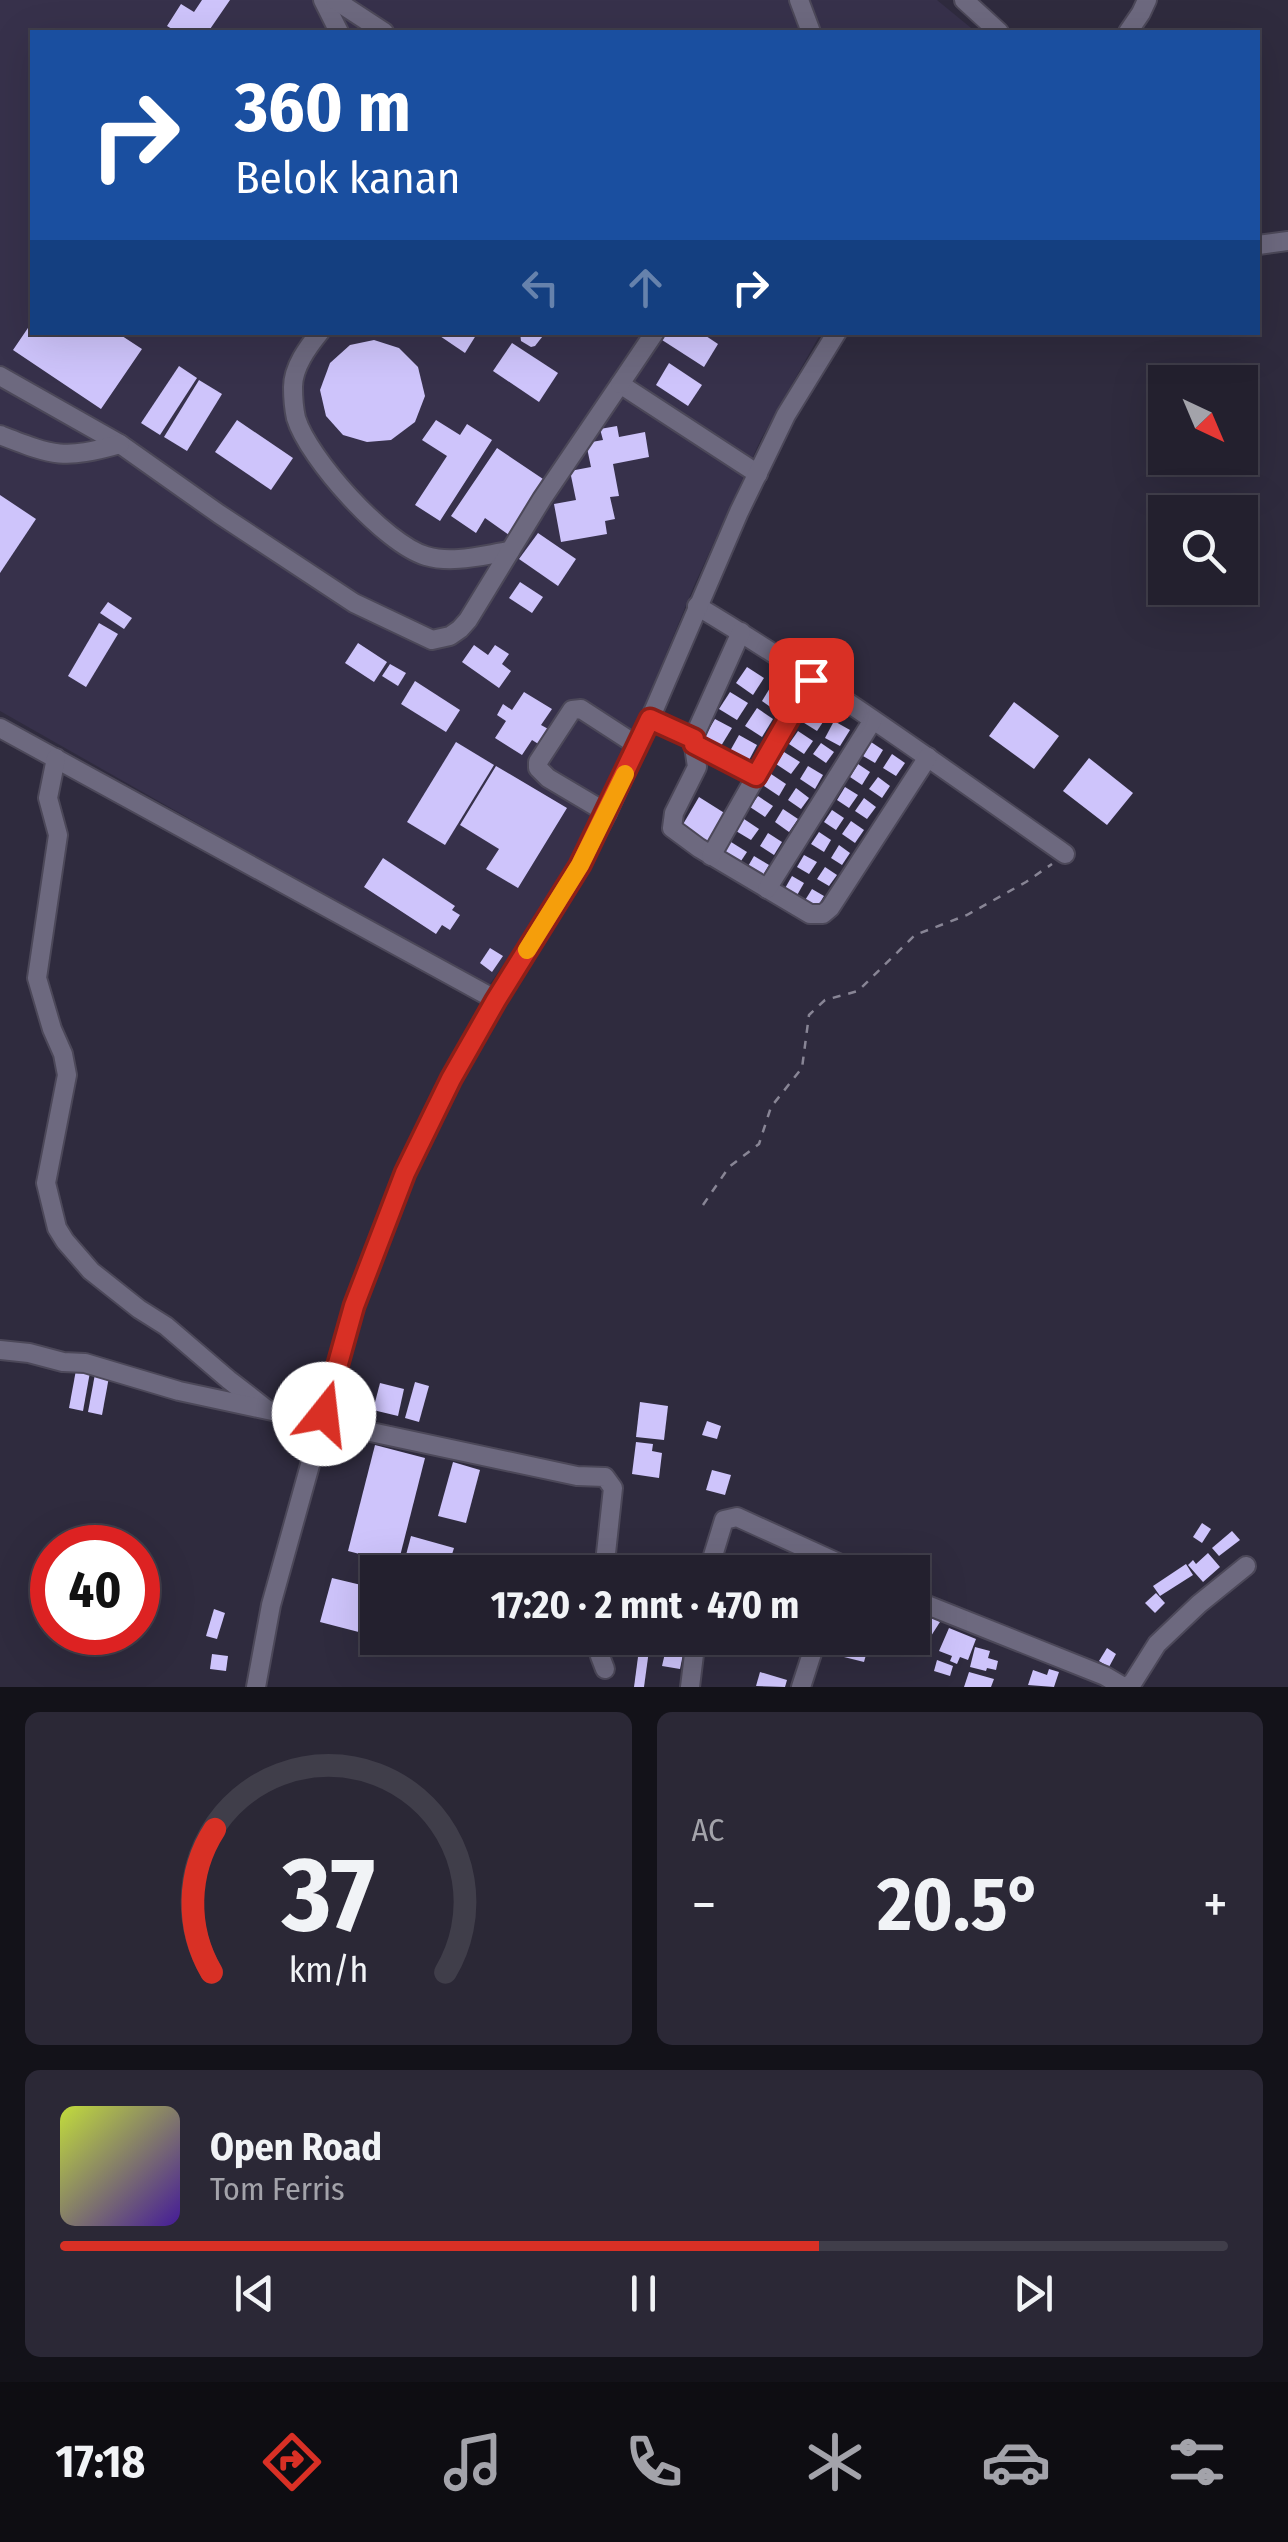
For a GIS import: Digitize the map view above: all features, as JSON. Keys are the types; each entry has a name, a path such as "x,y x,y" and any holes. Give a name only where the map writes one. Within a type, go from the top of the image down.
{"street":[{"path":"323,0 338,30"},
{"path":"335,0 381,30"},
{"path":"799,0 811,30"},
{"path":"964,0 997,30"},
{"path":"1129,30 1146,0"},
{"path":"1260,245 1288,241"},
{"path":"318,335 292,383 296,419 321,464 381,529 410,550 450,559 510,551"},
{"path":"0,376 120,444 354,602 432,640 460,629 653,335"},
{"path":"256,1687 271,1605 354,1306 405,1173 451,1079 580,865 607,813 786,415 835,335"},
{"path":"620,384 758,474"},
{"path":"0,434 65,456 120,444"},
{"path":"697,606 928,757 1065,854"},
{"path":"741,632 694,741 697,767 674,813 672,828 682,838 810,914 823,914 928,757"},
{"path":"711,856 811,680"},
{"path":"607,813 548,778 538,768 538,762 572,710 581,710 638,746"},
{"path":"650,719 756,776"},
{"path":"768,889 873,720"},
{"path":"0,728 496,1000"},
{"path":"56,758 48,798 58,835 38,978 67,1075 46,1183 58,1228 91,1270 265,1408"},
{"path":"0,1350 85,1363 179,1391 322,1423 577,1476 606,1477 612,1488 606,1555"},
{"path":"713,1555 724,1520 737,1517 812,1555"},
{"path":"930,1606 1128,1686 1157,1644 1198,1604 1246,1566"},
{"path":"600,1655 605,1669"},
{"path":"690,1687 694,1655"},
{"path":"800,1687 811,1655"}],"path":[{"path":"704,1204 729,1167 759,1144 771,1106 802,1068 809,1015 825,1000 858,991 915,935 967,915 1026,882 1065,854"}],"shaded area":[{"path":"0,0 937,0 974,30 30,30 30,335 820,335 761,439 588,830 537,917 487,988 0,711"}],"building":[{"path":"202,0 230,0 209,30 174,30 167,26 181,4 194,12"},
{"path":"30,325 30,335 121,335 142,349 101,409 13,350"},
{"path":"438,335 476,335 465,353"},
{"path":"520,335 544,335 535,346 521,341"},
{"path":"665,335 704,335 718,344 704,367 662,340"},
{"path":"374,340 399,348 418,367 425,396 415,422 391,440 367,442 343,435 326,416 320,390 330,363 350,345"},
{"path":"512,343 558,373 539,402 493,371"},
{"path":"669,363 702,385 688,406 656,385"},
{"path":"179,366 197,378 160,435 141,423"},
{"path":"199,380 222,394 187,451 164,437"},
{"path":"237,420 293,458 271,490 215,452"},
{"path":"436,420 460,435 467,424 492,440 440,521 415,505 447,456 422,440"},
{"path":"617,426 619,437 645,432 649,457 613,464 619,496 610,497 615,519 605,521 607,534 561,542 554,504 576,500 570,471 591,467 586,443 603,440 600,429"},
{"path":"497,448 546,481 509,535 485,518 476,533 451,516"},
{"path":"0,495 36,519 0,573"},
{"path":"538,533 576,559 558,586 519,559"},
{"path":"520,582 543,597 532,613 509,598"},
{"path":"108,602 132,618 124,629 100,613"},
{"path":"99,623 118,634 86,687 68,676"},
{"path":"358,643 387,662 374,682 345,663"},
{"path":"474,645 488,655 495,645 509,654 502,664 511,671 499,688 462,662"},
{"path":"390,664 406,673 398,686 382,676"},
{"path":"747,667 764,678 753,695 736,683"},
{"path":"415,681 460,710 446,732 401,704"},
{"path":"773,683 788,693 776,711 762,701"},
{"path":"524,692 552,709 541,725 550,730 540,745 532,740 522,755 495,738 506,721 497,715 503,704 512,710"},
{"path":"730,692 748,703 737,720 719,709"},
{"path":"1014,702 1059,736 1034,769 989,736"},
{"path":"812,706 827,716 817,731 801,721"},
{"path":"757,708 773,719 762,737 745,726"},
{"path":"715,719 732,728 721,746 705,736"},
{"path":"834,721 850,730 840,746 825,738"},
{"path":"798,731 813,741 804,754 789,744"},
{"path":"739,735 757,745 748,762 730,751"},
{"path":"456,742 494,765 445,845 407,822"},
{"path":"871,742 883,750 875,763 863,756"},
{"path":"821,743 834,752 826,763 813,754"},
{"path":"784,752 800,762 791,774 776,764"},
{"path":"892,754 905,763 896,776 883,768"},
{"path":"1089,758 1133,793 1107,825 1063,791"},
{"path":"858,764 870,772 862,785 850,777"},
{"path":"496,766 567,808 518,888 486,869 499,849 460,825"},
{"path":"808,766 823,775 815,789 800,779"},
{"path":"771,774 786,784 779,796 764,786"},
{"path":"878,777 890,786 882,798 869,789"},
{"path":"845,787 858,795 849,808 837,800"},
{"path":"796,788 809,798 801,809 788,800"},
{"path":"758,796 773,806 765,817 750,807"},
{"path":"699,797 726,814 709,842 682,826"},
{"path":"864,798 876,807 867,819 855,811"},
{"path":"783,809 798,819 789,832 775,822"},
{"path":"832,810 844,818 836,830 824,822"},
{"path":"744,819 759,829 751,840 736,831"},
{"path":"851,821 864,830 855,843 842,834"},
{"path":"819,832 831,840 824,852 811,844"},
{"path":"768,833 782,842 774,855 760,846"},
{"path":"731,842 747,852 739,864 723,854"},
{"path":"839,845 850,853 842,865 831,858"},
{"path":"804,855 817,862 809,874 797,867"},
{"path":"754,856 769,865 762,877 747,868"},
{"path":"383,858 455,906 452,910 460,915 450,930 442,925 436,934 364,887"},
{"path":"825,867 837,875 829,886 817,879"},
{"path":"792,876 804,883 796,897 784,890"},
{"path":"812,889 824,896 816,909 804,902"},
{"path":"490,948 503,956 492,972 480,963"},
{"path":"76,1370 90,1372 83,1411 69,1408"},
{"path":"95,1374 109,1377 102,1415 88,1412"},
{"path":"415,1382 429,1386 419,1422 405,1418"},
{"path":"380,1383 404,1389 398,1416 373,1410"},
{"path":"640,1402 668,1406 664,1440 636,1437"},
{"path":"707,1421 721,1426 717,1439 702,1435"},
{"path":"636,1442 653,1444 652,1451 662,1453 659,1478 632,1474"},
{"path":"375,1445 425,1458 400,1555 348,1551"},
{"path":"453,1462 480,1470 466,1523 438,1516"},
{"path":"712,1470 731,1475 725,1495 706,1490"},
{"path":"1202,1523 1211,1529 1202,1543 1193,1537"},
{"path":"1232,1531 1240,1540 1219,1556 1212,1548"},
{"path":"411,1536 454,1548 452,1555 406,1555"},
{"path":"1208,1553 1220,1567 1203,1582 1188,1565 1193,1560 1196,1564"},
{"path":"1186,1564 1193,1575 1160,1596 1153,1586"},
{"path":"332,1578 360,1585 360,1632 320,1622"},
{"path":"1156,1593 1165,1603 1155,1613 1145,1603"},
{"path":"214,1609 225,1613 217,1639 206,1636"},
{"path":"930,1616 940,1622 930,1635"},
{"path":"949,1628 976,1639 968,1660 960,1657 957,1664 950,1661 952,1656 939,1651"},
{"path":"975,1647 990,1651 988,1658 998,1661 996,1670 970,1667"},
{"path":"1107,1648 1116,1654 1109,1667 1099,1661"},
{"path":"212,1654 228,1656 226,1671 210,1669"},
{"path":"638,1655 648,1655 644,1687 634,1687"},
{"path":"665,1655 683,1655 680,1669 662,1666"},
{"path":"845,1655 866,1655 864,1662"},
{"path":"937,1660 953,1666 950,1676 934,1671"},
{"path":"1049,1669 1059,1672 1054,1687 1028,1685 1033,1670 1047,1675"},
{"path":"760,1672 787,1680 785,1687 756,1686"},
{"path":"969,1672 994,1679 991,1687 964,1687"}],"slow traffic":[{"path":"527,950 580,865 625,774"}],"route":[{"path":"324,1414 354,1306 405,1173 451,1079 580,865 650,719 694,739 694,744 756,776 811,680"}]}
